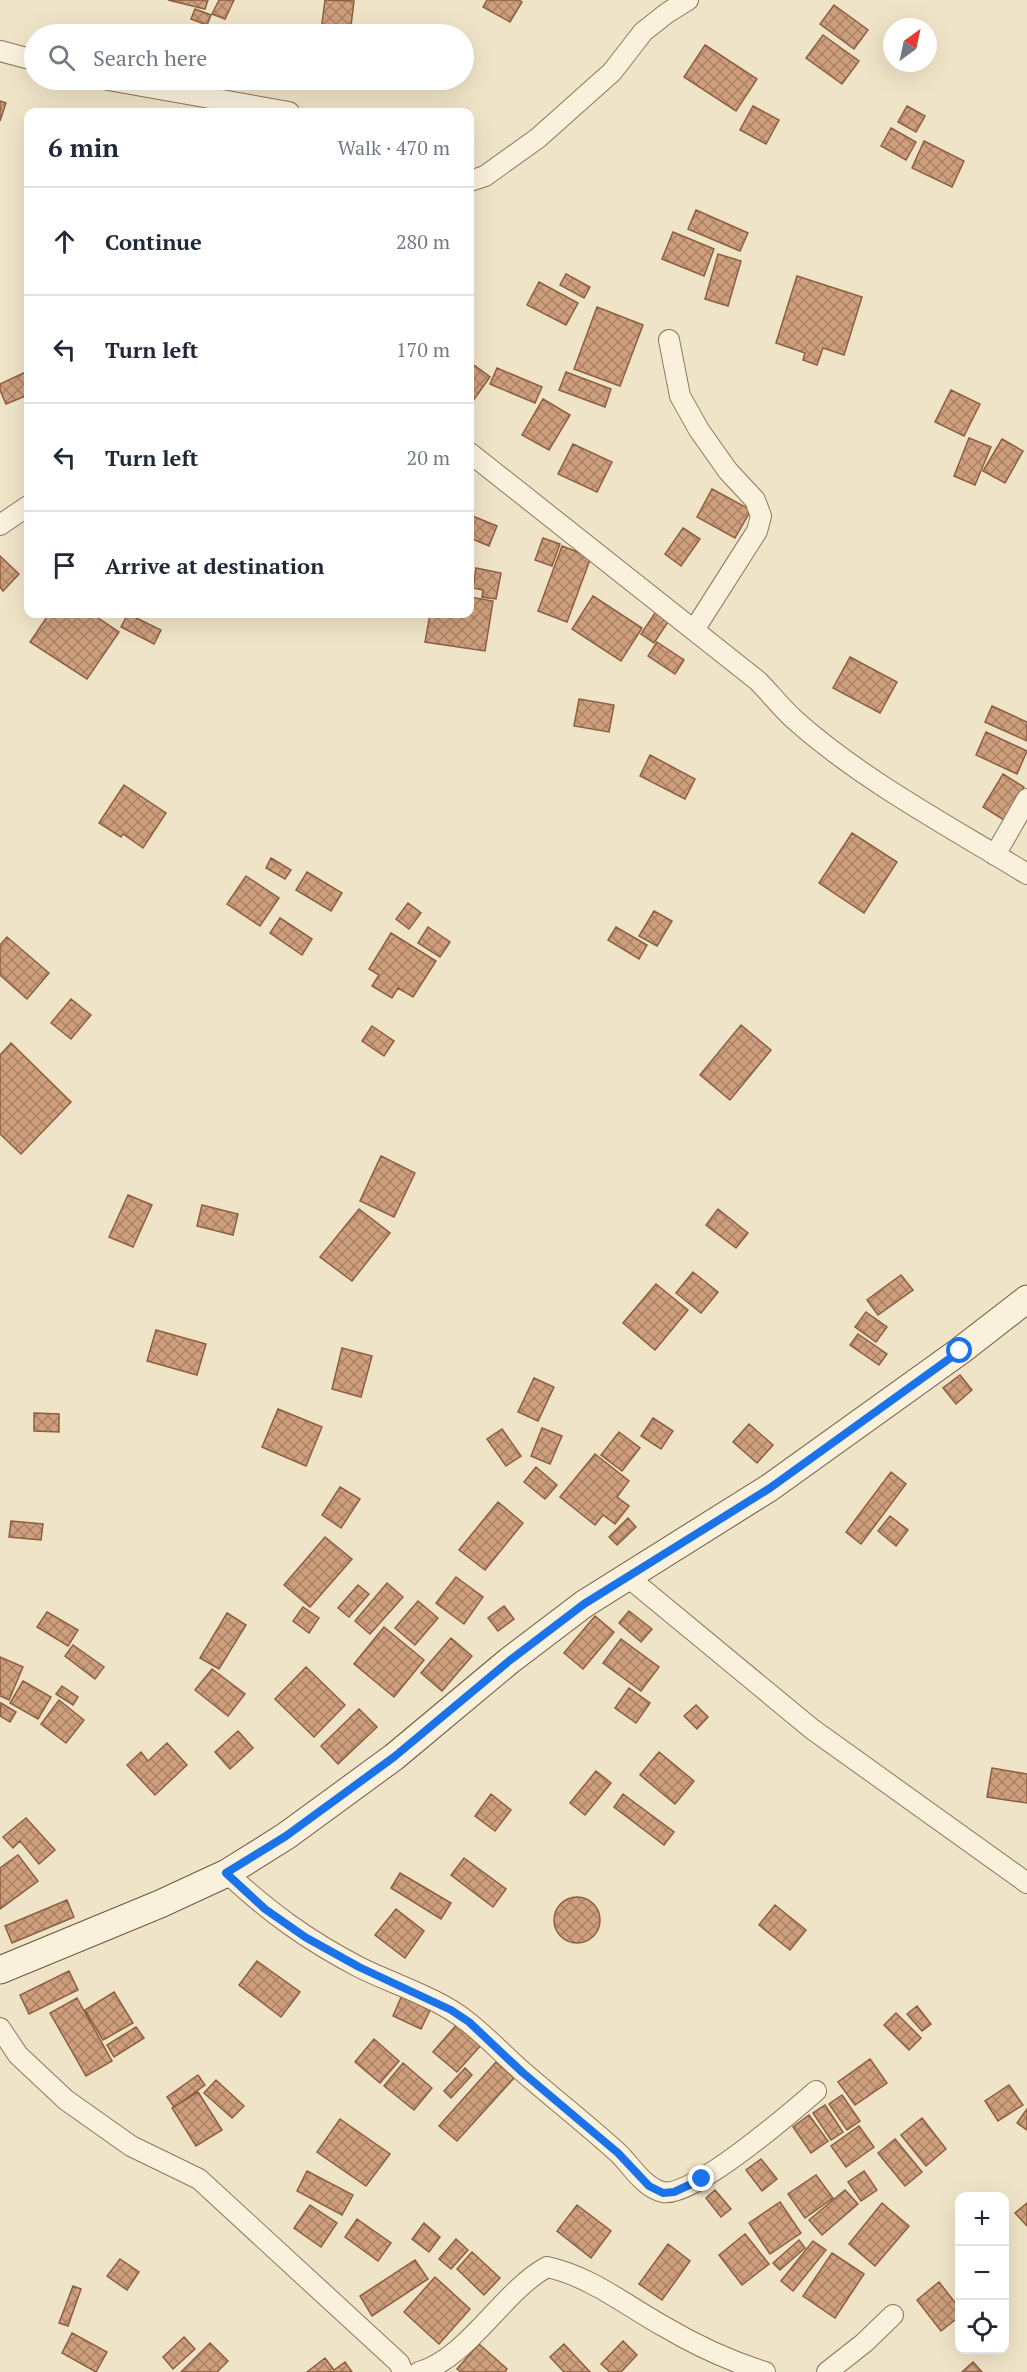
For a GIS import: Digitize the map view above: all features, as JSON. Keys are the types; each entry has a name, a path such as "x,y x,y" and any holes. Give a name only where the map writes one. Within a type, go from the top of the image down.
{"main road":[{"path":"0,1970 160,1904 226,1873 286,1836 394,1757 509,1661 584,1604 770,1488 960,1351 1027,1299"}],"street":[{"path":"475,182 538,138 612,72 644,32 667,13 688,0"},
{"path":"0,51 24,57"},
{"path":"165,90 266,108"},
{"path":"669,340 680,396 699,430 728,471 755,500 761,516 757,531 694,630"},
{"path":"474,456 758,681 794,720 831,750 924,813 1027,874"},
{"path":"0,525 24,509"},
{"path":"995,855 1027,799"},
{"path":"628,1577 812,1729 1027,1884"},
{"path":"226,1873 265,1909 305,1937 359,1967 451,2010 469,2022 522,2072 618,2153 649,2186 663,2193 674,2192 702,2179 772,2128 816,2091"},
{"path":"0,2028 18,2055 66,2100 131,2146 199,2179 342,2309 399,2363 403,2372"},
{"path":"419,2372 441,2362 480,2328 526,2281 547,2266 559,2269 604,2290 664,2327 728,2361 765,2372"},
{"path":"827,2372 864,2343 893,2315"}],"building":[{"path":"168,0 208,0 205,9"},
{"path":"219,0 234,0 225,19 212,14"},
{"path":"325,0 354,1 351,24 322,24"},
{"path":"487,0 519,0 522,2 510,22 483,7"},
{"path":"834,5 868,30 854,49 820,24"},
{"path":"195,9 211,15 207,24 191,19"},
{"path":"823,35 859,61 842,84 806,58"},
{"path":"705,45 757,79 736,111 684,77"},
{"path":"0,101 6,103 0,121"},
{"path":"753,106 779,120 766,144 740,130"},
{"path":"907,106 925,116 916,132 898,122"},
{"path":"891,128 916,142 906,160 881,146"},
{"path":"924,141 964,161 952,187 912,168"},
{"path":"696,210 748,233 740,251 688,229"},
{"path":"673,232 714,249 704,276 662,259"},
{"path":"718,254 741,261 728,306 705,299"},
{"path":"566,274 590,287 584,298 560,285"},
{"path":"797,276 862,297 844,355 823,348 817,365 803,360 805,353 776,343"},
{"path":"539,282 578,303 566,325 527,305"},
{"path":"597,307 643,325 620,386 574,369"},
{"path":"474,365 490,377 474,399"},
{"path":"497,368 542,387 535,403 490,384"},
{"path":"566,372 611,389 605,407 559,390"},
{"path":"24,373 24,397 6,404 0,384"},
{"path":"951,390 980,404 964,436 935,422"},
{"path":"543,399 570,415 549,450 522,435"},
{"path":"969,438 991,447 975,485 954,476"},
{"path":"1002,439 1023,451 1005,483 983,471"},
{"path":"573,444 612,462 597,492 558,474"},
{"path":"712,489 751,510 735,538 697,517"},
{"path":"474,517 497,526 489,546 474,540"},
{"path":"683,528 700,539 681,566 665,554"},
{"path":"543,538 560,544 552,566 535,560"},
{"path":"562,546 591,557 567,622 538,611"},
{"path":"0,556 19,574 3,591 0,587"},
{"path":"476,568 501,573 496,599 482,597 483,590 474,588"},
{"path":"593,596 642,628 621,661 572,629"},
{"path":"474,598 493,601 485,651 425,642 429,618 474,618"},
{"path":"657,610 670,619 654,643 641,634"},
{"path":"46,618 98,618 119,632 87,679 30,642"},
{"path":"126,618 136,618 161,630 154,644 121,627"},
{"path":"657,642 684,660 675,674 648,656"},
{"path":"850,657 897,682 880,713 833,688"},
{"path":"579,699 614,705 609,732 574,726"},
{"path":"992,706 1027,722 1027,741 985,722"},
{"path":"986,732 1027,751 1017,774 976,755"},
{"path":"650,755 695,779 685,799 640,776"},
{"path":"1003,774 1024,787 1004,820 983,807"},
{"path":"124,785 166,813 143,848 123,834 121,837 99,823"},
{"path":"852,833 897,862 864,913 819,883"},
{"path":"271,858 291,870 285,879 266,868"},
{"path":"307,872 342,893 331,911 296,890"},
{"path":"246,876 279,898 260,926 227,904"},
{"path":"408,903 421,913 409,929 396,919"},
{"path":"654,911 672,921 657,946 639,936"},
{"path":"280,918 312,939 302,955 270,933"},
{"path":"428,927 450,942 440,957 418,943"},
{"path":"616,927 647,945 639,959 608,940"},
{"path":"391,933 436,961 413,997 398,988 392,998 372,986 379,975 369,969"},
{"path":"7,937 49,973 27,999 0,975 0,945"},
{"path":"71,999 91,1015 71,1039 51,1023"},
{"path":"741,1025 771,1050 730,1100 700,1075"},
{"path":"372,1026 394,1041 384,1056 362,1041"},
{"path":"11,1043 71,1102 21,1154 0,1134 0,1055"},
{"path":"381,1156 415,1173 394,1217 360,1201"},
{"path":"128,1195 152,1205 133,1247 109,1237"},
{"path":"202,1205 238,1214 233,1235 197,1226"},
{"path":"359,1209 390,1233 352,1281 320,1257"},
{"path":"718,1209 748,1233 736,1248 706,1225"},
{"path":"693,1272 718,1292 701,1313 676,1293"},
{"path":"901,1275 913,1290 878,1315 867,1300"},
{"path":"656,1284 688,1310 655,1350 623,1323"},
{"path":"866,1312 887,1327 876,1342 855,1327"},
{"path":"156,1330 206,1344 197,1375 147,1361"},
{"path":"858,1334 887,1354 879,1365 850,1345"},
{"path":"342,1348 372,1356 361,1397 332,1389"},
{"path":"960,1375 972,1390 956,1404 943,1388"},
{"path":"534,1378 554,1387 538,1421 518,1412"},
{"path":"278,1409 322,1427 306,1466 262,1447"},
{"path":"34,1413 59,1414 59,1432 34,1431"},
{"path":"653,1418 673,1431 661,1449 641,1436"},
{"path":"749,1424 773,1445 757,1463 733,1442"},
{"path":"542,1428 562,1436 550,1464 531,1456"},
{"path":"502,1429 521,1456 506,1466 487,1439"},
{"path":"619,1432 640,1448 622,1471 601,1455"},
{"path":"595,1454 629,1481 617,1497 629,1506 615,1524 603,1515 595,1525 560,1497"},
{"path":"536,1467 557,1485 545,1499 524,1482"},
{"path":"891,1472 906,1484 861,1544 846,1532"},
{"path":"340,1487 360,1499 341,1528 322,1515"},
{"path":"498,1502 523,1523 485,1570 459,1550"},
{"path":"890,1516 908,1530 896,1546 878,1531"},
{"path":"628,1518 636,1527 617,1545 609,1537"},
{"path":"11,1521 43,1524 41,1540 9,1537"},
{"path":"325,1537 352,1559 310,1607 284,1585"},
{"path":"456,1577 483,1597 464,1624 436,1603"},
{"path":"387,1583 403,1597 370,1634 355,1621"},
{"path":"358,1585 369,1594 349,1617 338,1608"},
{"path":"418,1601 438,1618 415,1645 395,1628"},
{"path":"504,1606 514,1619 498,1631 488,1618"},
{"path":"303,1607 319,1618 309,1633 293,1621"},
{"path":"629,1611 652,1629 641,1642 619,1623"},
{"path":"47,1612 78,1630 68,1646 37,1627"},
{"path":"227,1613 246,1625 219,1669 200,1658"},
{"path":"595,1616 614,1632 583,1669 564,1653"},
{"path":"384,1627 424,1660 394,1697 354,1664"},
{"path":"451,1638 472,1656 442,1691 421,1673"},
{"path":"621,1639 659,1667 641,1691 603,1663"},
{"path":"73,1645 104,1667 95,1679 65,1656"},
{"path":"0,1657 23,1667 9,1700 0,1696"},
{"path":"306,1667 345,1705 314,1737 275,1699"},
{"path":"212,1669 245,1694 228,1716 195,1690"},
{"path":"23,1681 51,1697 38,1719 10,1703"},
{"path":"62,1686 78,1697 73,1705 56,1694"},
{"path":"629,1688 650,1703 636,1723 615,1708"},
{"path":"59,1700 84,1720 66,1743 41,1724"},
{"path":"1,1703 16,1712 10,1722 0,1716"},
{"path":"696,1705 708,1717 697,1729 684,1716"},
{"path":"359,1709 377,1727 338,1764 321,1746"},
{"path":"238,1731 253,1748 230,1769 215,1752"},
{"path":"167,1743 187,1765 155,1795 127,1765 141,1752 148,1761"},
{"path":"659,1752 694,1781 675,1804 640,1775"},
{"path":"992,1768 1027,1774 1027,1803 987,1797"},
{"path":"596,1771 611,1783 585,1815 570,1803"},
{"path":"491,1794 511,1810 495,1831 475,1816"},
{"path":"623,1794 674,1832 664,1845 614,1807"},
{"path":"26,1818 55,1850 39,1864 20,1841 13,1848 3,1837"},
{"path":"18,1855 38,1881 0,1909 0,1868"},
{"path":"464,1858 506,1889 493,1907 451,1875"},
{"path":"400,1873 451,1903 441,1919 391,1888"},
{"path":"577,1897 593,1904 600,1920 593,1936 577,1943 561,1936 554,1920 561,1904"},
{"path":"67,1900 74,1917 12,1943 5,1926"},
{"path":"775,1905 806,1930 790,1950 759,1925"},
{"path":"396,1909 424,1931 405,1958 375,1935"},
{"path":"257,1961 300,1992 281,2017 239,1985"},
{"path":"69,1971 78,1990 29,2014 20,1995"},
{"path":"114,1992 133,2023 103,2040 85,2010"},
{"path":"403,1993 432,2006 421,2029 393,2016"},
{"path":"77,1998 112,2061 86,2076 50,2013"},
{"path":"917,2006 931,2024 922,2031 907,2014"},
{"path":"896,2013 921,2038 909,2050 884,2025"},
{"path":"458,2023 482,2044 457,2072 433,2052"},
{"path":"136,2027 144,2038 114,2057 107,2045"},
{"path":"374,2039 399,2061 380,2083 355,2062"},
{"path":"870,2059 887,2083 855,2105 838,2082"},
{"path":"496,2062 514,2078 457,2141 439,2126"},
{"path":"403,2063 432,2088 414,2110 384,2086"},
{"path":"465,2068 472,2075 451,2098 444,2091"},
{"path":"198,2075 205,2085 174,2107 167,2097"},
{"path":"216,2080 244,2106 232,2118 204,2093"},
{"path":"1009,2085 1023,2105 998,2121 985,2101"},
{"path":"198,2092 222,2130 196,2146 172,2108"},
{"path":"842,2095 860,2121 847,2130 829,2104"},
{"path":"825,2105 843,2132 831,2140 813,2113"},
{"path":"1027,2109 1027,2130 1017,2123"},
{"path":"809,2115 828,2141 811,2153 793,2127"},
{"path":"922,2118 946,2149 926,2166 901,2135"},
{"path":"340,2119 390,2154 366,2186 317,2152"},
{"path":"859,2126 874,2147 846,2167 831,2146"},
{"path":"895,2139 922,2172 905,2186 878,2153"},
{"path":"761,2159 777,2179 762,2191 746,2170"},
{"path":"307,2171 353,2195 342,2215 297,2191"},
{"path":"864,2171 877,2190 861,2201 848,2182"},
{"path":"816,2175 833,2198 805,2218 788,2194"},
{"path":"715,2190 731,2209 721,2217 706,2198"},
{"path":"845,2190 858,2204 822,2235 809,2220"},
{"path":"780,2202 801,2233 770,2254 749,2223"},
{"path":"882,2203 909,2226 875,2266 849,2244"},
{"path":"1027,2203 1027,2226 1015,2213"},
{"path":"310,2205 337,2223 321,2247 294,2228"},
{"path":"577,2205 611,2231 591,2258 557,2231"},
{"path":"357,2219 391,2243 378,2261 345,2237"},
{"path":"424,2223 440,2237 429,2252 412,2239"},
{"path":"745,2234 769,2264 742,2285 719,2255"},
{"path":"456,2239 468,2250 451,2269 439,2259"},
{"path":"799,2240 805,2248 780,2270 773,2263"},
{"path":"813,2241 826,2250 793,2291 781,2281"},
{"path":"668,2244 690,2261 662,2300 639,2284"},
{"path":"472,2252 500,2278 484,2295 457,2269"},
{"path":"832,2253 864,2274 835,2318 803,2296"},
{"path":"120,2259 139,2272 127,2290 107,2276"},
{"path":"415,2260 428,2279 372,2316 360,2296"},
{"path":"435,2277 470,2309 439,2344 404,2312"},
{"path":"939,2282 955,2303 955,2320 941,2331 917,2300"},
{"path":"73,2286 81,2289 68,2326 59,2323"},
{"path":"72,2333 107,2352 96,2372 62,2353"},
{"path":"184,2337 195,2349 173,2369 163,2357"},
{"path":"623,2341 637,2355 621,2372 610,2372 601,2364"},
{"path":"210,2343 228,2361 217,2372 181,2372"},
{"path":"479,2344 507,2369 505,2372 461,2372 457,2369"},
{"path":"564,2344 590,2372 564,2372 550,2357"},
{"path":"325,2358 334,2370 345,2362 352,2372 307,2372"},
{"path":"973,2362 982,2372 962,2372"}],"route":[{"path":"702,2179 674,2192 663,2193 649,2186 618,2153 522,2072 469,2022 451,2010 359,1967 305,1937 265,1909 226,1873 286,1836 394,1757 509,1661 584,1604 770,1488 960,1351"}]}
